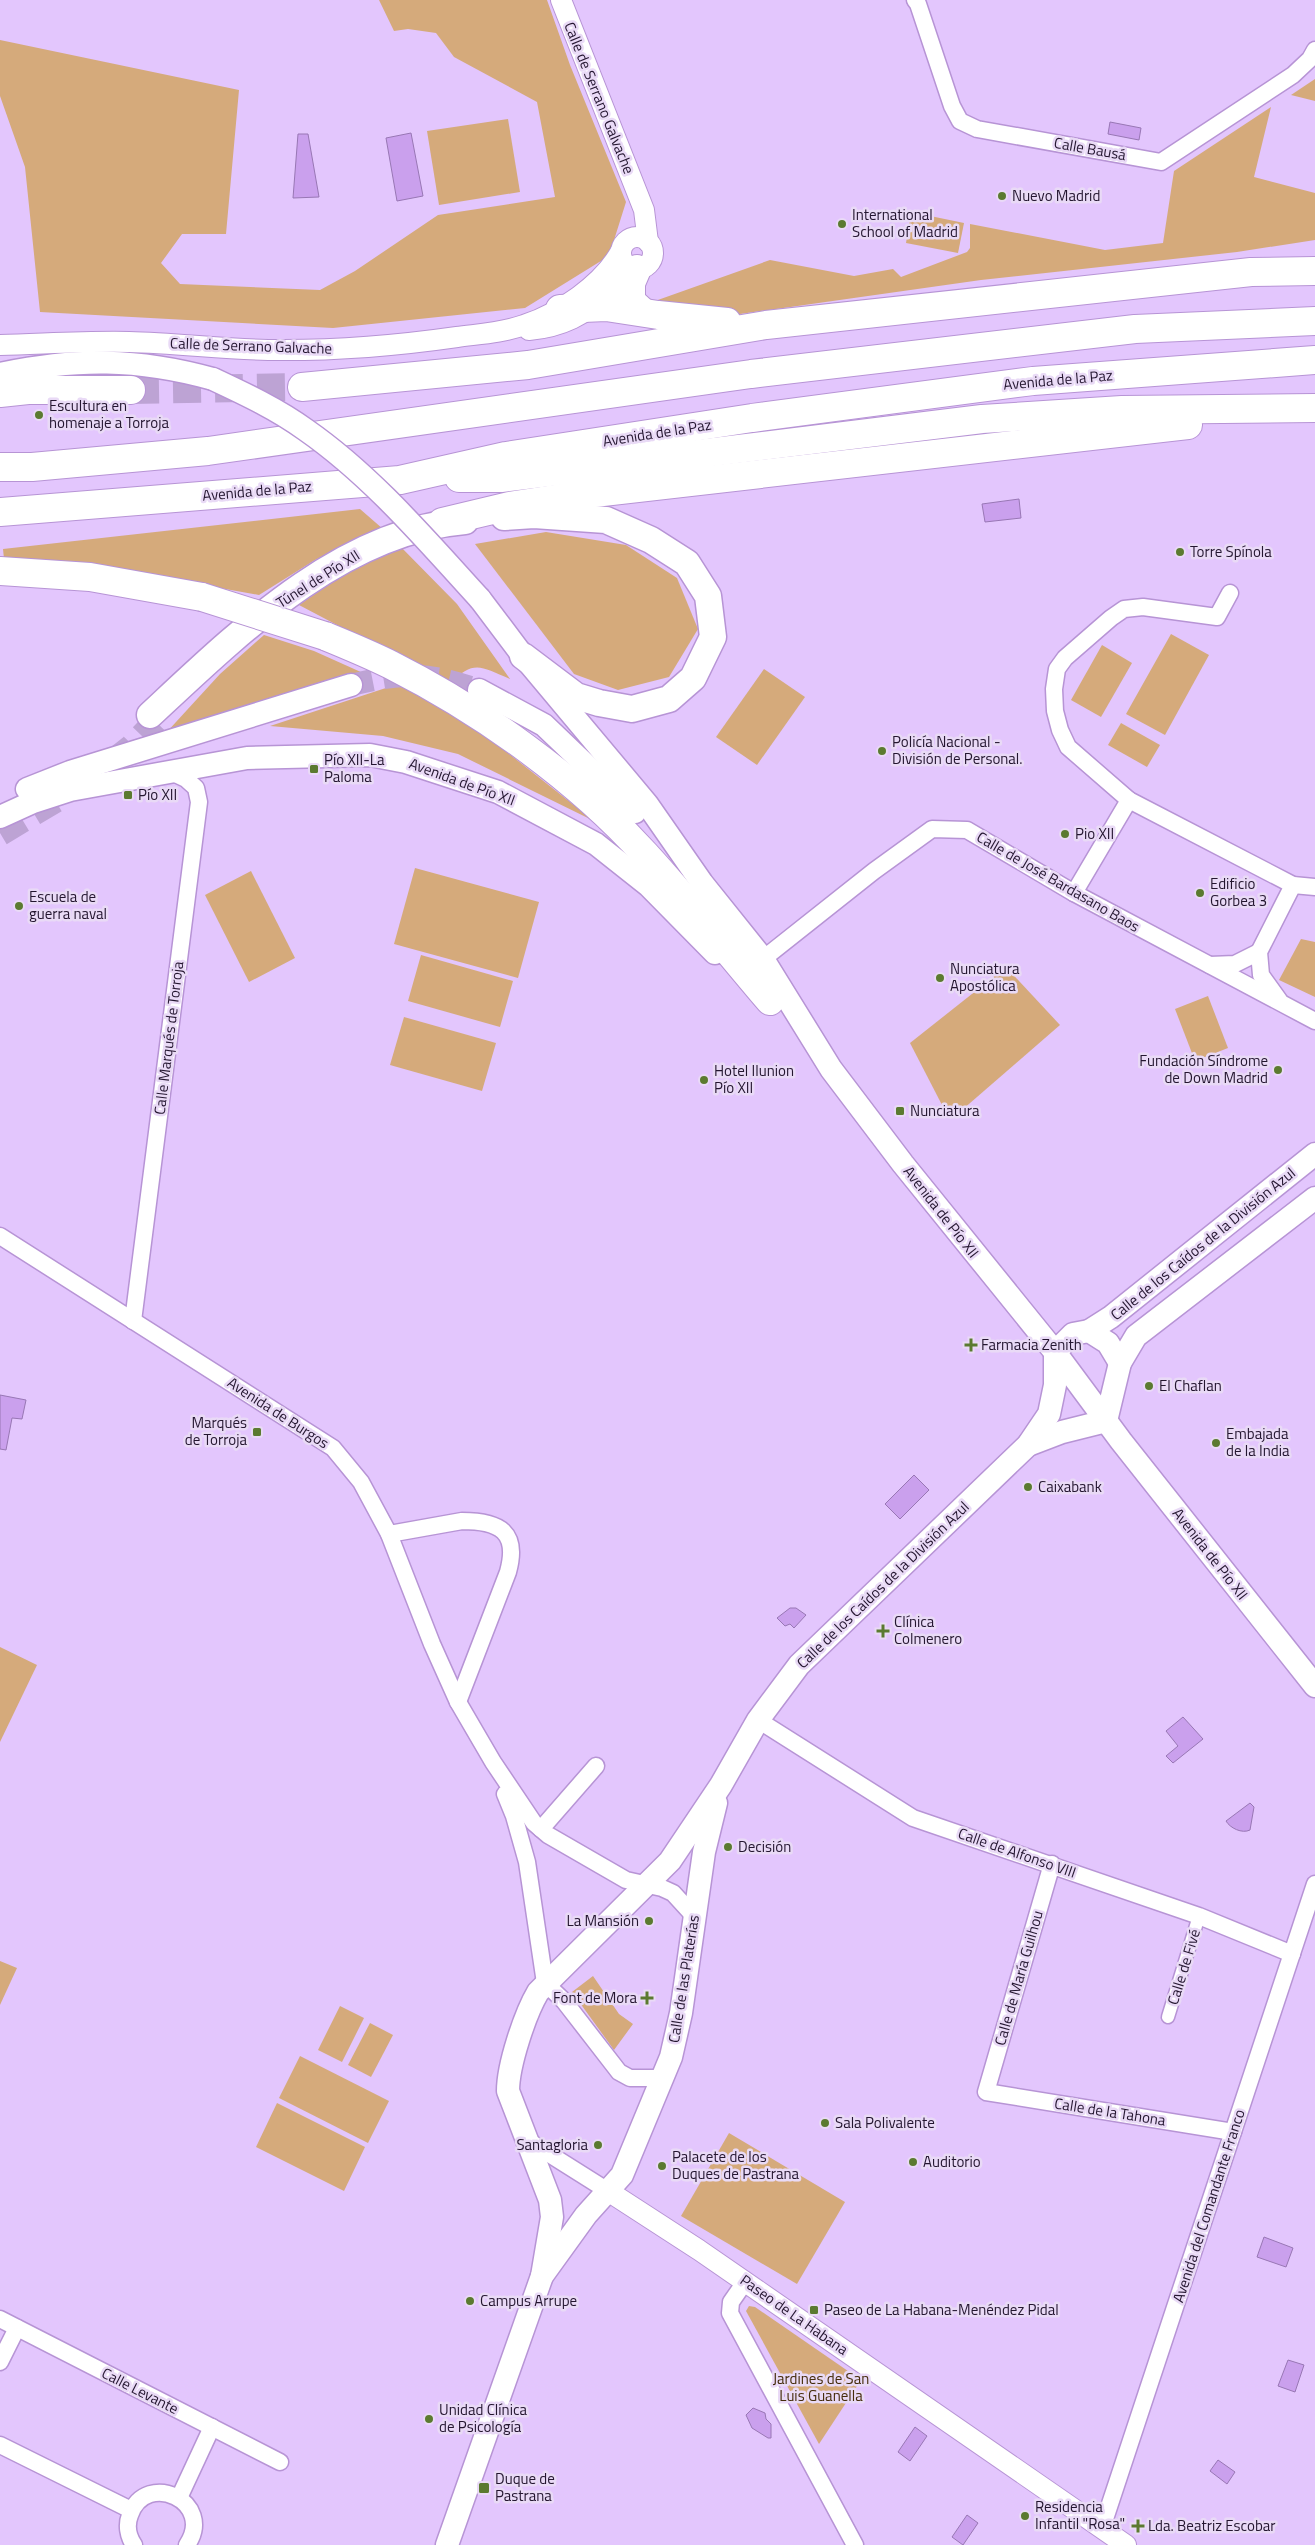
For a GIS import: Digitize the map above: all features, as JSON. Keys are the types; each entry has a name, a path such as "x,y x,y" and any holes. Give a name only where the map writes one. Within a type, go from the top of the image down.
{"highway":[{"path":"634,254 631,300 643,312"},
{"path":"1251,272 1315,254"},
{"path":"302,387 528,365 766,325 1251,272 1315,271"},
{"path":"0,466 32,467 208,451 751,374 1135,329 1264,307 1315,303"},
{"path":"560,309 593,306 766,325"},
{"path":"1135,329 1315,321"},
{"name":"Avenida de la Paz","path":"0,512 400,480 526,453 752,418 1014,383 1315,360"},
{"path":"0,392 70,389 130,390"},
{"path":"400,480 501,478 982,419 1122,410 1315,408"},
{"path":"442,522 509,506 594,493 1037,441 1315,412"},
{"path":"0,571 90,577 202,596 325,636 390,665 462,706 506,734 557,773 644,853 770,1001"}],"main road":[{"name":"Avenida de Pío XII","path":"0,374 38,366 116,362 173,368 213,379 275,410 335,453 394,506 480,599 523,656 647,804 702,883 763,959 831,1069"},
{"path":"0,403 70,389"},
{"name":"Túnel de Pío XII","path":"153,718 209,660 280,601 339,563 377,544 442,522 534,515 606,520 652,540 687,563 708,596 713,637 693,678 668,699 632,710 576,696 523,656"},
{"path":"0,802 70,772 351,684"},
{"name":"Avenida de Pío XII","path":"479,690 506,703 544,726 619,795 702,883"},
{"name":"Avenida de Pío XII","path":"0,817 33,802 70,790 170,771 248,758 370,755 406,762 498,792 596,844 649,886 723,961 770,1001 831,1069 903,1164 1054,1352 1106,1421 1315,1686"},
{"name":"Calle de los Caídos de la División Azul","path":"1090,1331 1111,1318 1315,1154"},
{"name":"Calle de los Caídos de la División Azul","path":"1120,1363 1136,1336 1315,1198"},
{"path":"1090,1331 1108,1343 1120,1363 1106,1421 1056,1423 1054,1352 1073,1334 1090,1331"},
{"name":"Calle de los Caídos de la División Azul","path":"542,2276 551,2224 551,2208 548,2191 510,2100 508,2082 533,2001 545,1983 649,1884 670,1861 721,1785 758,1720 799,1664 1028,1445 1056,1423"},
{"name":"Calle de las Platerías","path":"542,2276 586,2215 622,2175 663,2078 678,2034 705,1845 721,1785"},
{"path":"447,2545 542,2276"}],"street":[{"name":"Calle de Serrano Galvache","path":"0,345 129,342 268,350 338,349 395,346 500,331 559,326 570,322 593,306 634,254 644,210 560,0"},
{"name":"Calle Bausá","path":"915,0 918,4 952,106 960,121 978,129 1160,162 1293,75 1310,59 1315,50"},
{"name":"Calle de Serrano Galvache","path":"500,331 531,323 560,309 592,285 611,266 634,254"},
{"path":"1230,593 1217,617 1143,607 1124,609 1065,658 1058,669 1054,689 1054,711 1068,747 1129,800 1293,885 1315,887"},
{"name":"Calle Marqués de Torroja","path":"133,1321 199,802 196,788 186,779 170,771"},
{"path":"1074,893 1129,800"},
{"name":"Calle de José Bardasano Baos","path":"763,959 874,871 932,829 967,830 1074,893 1315,1021"},
{"path":"1282,1004 1261,975 1260,952 1293,885"},
{"path":"1208,965 1234,964 1260,952"},
{"name":"Avenida de Burgos","path":"0,1236 333,1448 361,1482 389,1534 432,1644 458,1702 493,1762"},
{"path":"389,1534 462,1520 488,1522 505,1531 511,1541 512,1557 508,1572 458,1702"},
{"name":"Calle de Alfonso VIII","path":"758,1720 913,1818 1052,1864 1199,1916 1292,1954"},
{"path":"493,1762 525,1811 541,1829 620,1876 673,1893 694,1916"},
{"path":"493,1762 514,1816 527,1862 545,1983 564,2001 619,2072 630,2078 663,2078"},
{"path":"541,1829 596,1766"},
{"name":"Calle de María Guilhou","path":"986,2092 1052,1864"},
{"name":"Avenida del Comandante Franco","path":"1102,2528 1292,1954 1311,1909 1315,1884"},
{"name":"Calle de Fivé","path":"1168,2017 1199,1916"},
{"name":"Calle de la Tahona","path":"986,2092 1233,2132"},
{"path":"527,2140 608,2191"},
{"name":"Paseo de La Habana","path":"608,2191 745,2282 1126,2545"},
{"path":"745,2282 731,2302 730,2313 855,2545"},
{"name":"Calle Levante","path":"0,2320 280,2462"},
{"path":"0,2362 17,2328"},
{"path":"179,2498 212,2427"},
{"path":"0,2445 132,2510"},
{"path":"134,2545 128,2530 128,2520 132,2510 138,2501 158,2492 179,2498 191,2512 193,2543"}],"green space":[{"path":"379,0 547,0 570,65 626,202 609,256 525,308 333,328 40,312 25,167 0,96 0,40 239,90 226,234 182,234 161,263 180,284 320,290 355,271 438,215 555,197 537,102 454,57 436,33 408,29 394,31"},
{"path":"1315,79 1315,101 1291,95"},
{"path":"1271,107 1254,177 1315,193 1315,240 1237,252 981,280 740,314 684,313 657,305 655,301 770,260 854,276 893,269 901,277 967,252 970,248 970,224 1105,250 1163,243 1174,171"},
{"path":"508,119 520,192 439,205 427,131"},
{"path":"911,212 964,223 958,253 906,243"},
{"path":"360,509 383,529 315,560 259,595 153,576 4,559 3,549"},
{"path":"546,532 626,545 677,578 698,629 669,677 618,690 574,674 475,544"},
{"path":"398,544 457,604 510,679 491,671 472,668 465,671 449,684 299,605 348,571"},
{"path":"1171,634 1209,655 1165,735 1126,714"},
{"path":"264,635 314,651 363,673 165,734 220,674"},
{"path":"1102,645 1132,663 1101,717 1071,700"},
{"path":"764,669 805,697 757,765 716,737"},
{"path":"398,684 484,734 594,821 458,754 383,736 270,726"},
{"path":"1121,723 1160,745 1147,767 1108,745"},
{"path":"415,868 539,902 518,978 394,944"},
{"path":"251,871 295,958 249,982 205,895"},
{"path":"1301,939 1315,942 1315,997 1279,980"},
{"path":"421,955 513,981 500,1027 408,1001"},
{"path":"1006,967 1060,1025 962,1110 952,1112 942,1105 910,1043"},
{"path":"1208,996 1228,1048 1195,1061 1175,1009"},
{"path":"404,1017 496,1043 482,1091 390,1065"},
{"path":"0,1647 37,1665 0,1742"},
{"path":"0,1961 17,1968 0,2005"},
{"path":"593,1976 619,2014 633,2024 614,2050 572,1992"},
{"path":"340,2006 364,2018 342,2062 318,2050"},
{"path":"370,2023 393,2035 371,2077 348,2065"},
{"path":"300,2056 389,2101 368,2143 279,2098"},
{"path":"277,2103 365,2147 344,2191 256,2147"},
{"path":"729,2133 845,2202 797,2284 681,2216"},
{"name":"Jardines de San Luis Guanella","path":"749,2306 755,2307 861,2380 819,2444 746,2311"}],"shaded area":[{"path":"1110,122 1141,128 1139,140 1108,134"},
{"path":"411,133 423,196 397,201 386,138"},
{"path":"298,134 308,134 319,197 293,198"},
{"path":"1019,499 1021,518 985,522 982,504"},
{"path":"0,1395 26,1400 22,1419 12,1418 6,1450 0,1449"},
{"path":"914,1475 929,1490 900,1519 885,1504"},
{"path":"790,1608 796,1608 806,1615 794,1628 790,1624 785,1626 777,1618"},
{"path":"1183,1717 1203,1739 1173,1763 1166,1756 1178,1746 1166,1731"},
{"path":"1250,1803 1254,1807 1250,1830 1240,1831 1228,1824 1226,1821"},
{"path":"1264,2237 1293,2248 1286,2267 1257,2257"},
{"path":"1288,2360 1304,2365 1295,2392 1278,2386"},
{"path":"753,2408 765,2413 766,2419 771,2424 771,2438 752,2428 746,2415"},
{"path":"915,2427 927,2436 910,2461 898,2452"},
{"path":"1218,2460 1235,2472 1227,2484 1210,2471"},
{"path":"967,2515 978,2523 963,2545 952,2537"}],"tunnel":[{"path":"131,390 302,387"},
{"path":"351,685 386,678 416,676 445,680 479,690"},
{"path":"113,762 132,747 156,722"},
{"path":"0,833 55,800"}],"place":[{"name":"Nuevo Madrid","path":"1002,196"},
{"name":"International School of Madrid","path":"842,224"},
{"name":"Escultura en homenaje a Torroja","path":"39,415"},
{"name":"Torre Spínola","path":"1180,552"},
{"name":"Policía Nacional - División de Personal.","path":"882,751"},
{"name":"Pío XII-La Paloma","path":"314,769"},
{"name":"Pío XII","path":"128,795"},
{"name":"Pio XII","path":"1065,834"},
{"name":"Edificio Gorbea 3","path":"1200,893"},
{"name":"Escuela de guerra naval","path":"19,906"},
{"name":"Nunciatura Apostólica","path":"940,978"},
{"name":"Fundación Síndrome de Down Madrid","path":"1278,1070"},
{"name":"Hotel Ilunion Pío XII","path":"704,1080"},
{"name":"Nunciatura","path":"900,1111"},
{"name":"Farmacia Zenith","path":"971,1345"},
{"name":"El Chaflan","path":"1149,1386"},
{"name":"Marqués de Torroja","path":"257,1432"},
{"name":"Embajada de la India","path":"1216,1443"},
{"name":"Caixabank","path":"1028,1487"},
{"name":"Clínica Colmenero","path":"883,1631"},
{"name":"Decisión","path":"728,1847"},
{"name":"La Mansión","path":"649,1921"},
{"name":"Font de Mora","path":"647,1998"},
{"name":"Sala Polivalente","path":"825,2123"},
{"name":"Santagloria","path":"598,2145"},
{"name":"Auditorio","path":"913,2162"},
{"name":"Palacete de los Duques de Pastrana","path":"662,2166"},
{"name":"Campus Arrupe","path":"470,2301"},
{"name":"Paseo de La Habana-Menéndez Pidal","path":"814,2310"},
{"name":"Unidad Clínica de Psicología","path":"429,2419"},
{"name":"Duque de Pastrana","path":"484,2488"},
{"name":"Residencia Infantil \"Rosa\"","path":"1025,2516"},
{"name":"Lda. Beatriz Escobar","path":"1138,2526"}]}
